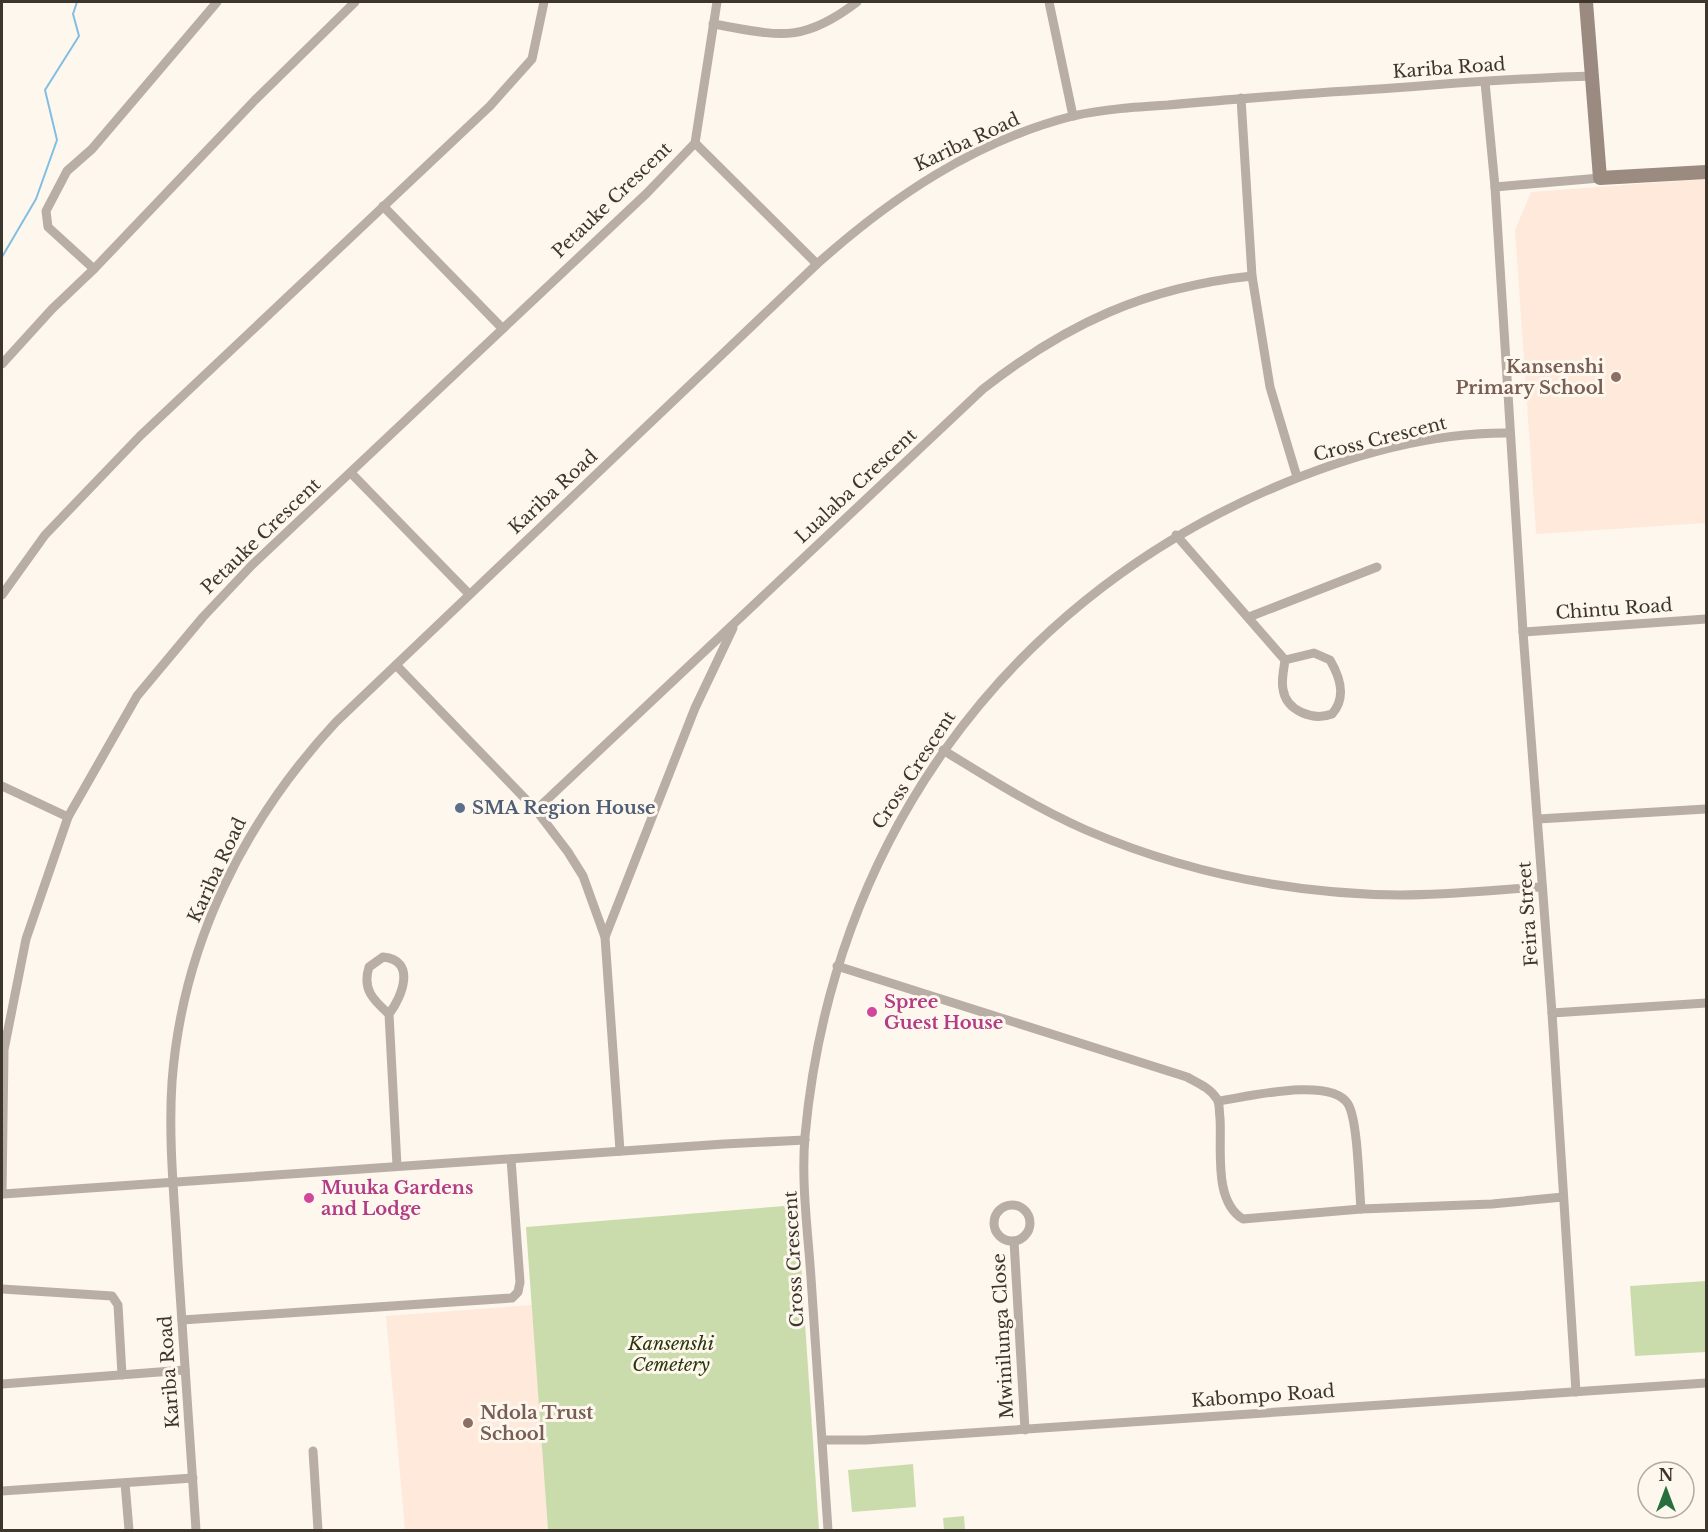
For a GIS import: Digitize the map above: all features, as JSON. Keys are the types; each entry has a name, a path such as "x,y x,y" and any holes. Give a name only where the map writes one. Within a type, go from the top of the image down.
{"street":[{"path":"94,269 48,227 46,211 67,171 92,148 217,2"},
{"path":"2,364 52,309 94,269 255,100 355,2"},
{"path":"2,595 45,535 96,480 527,68 534,54 544,2"},
{"name":"Petauke Crescent","path":"2,1194 4,1050 22,955 68,817 130,708 156,672 226,591 647,193 695,143 717,2"},
{"path":"713,24 792,35 807,32 857,2"},
{"path":"1049,2 1073,116"},
{"path":"1586,2 1600,178"},
{"name":"Kariba Road","path":"196,1530 174,1181 172,1103 176,1052 192,971 217,902 248,837 288,777 336,722 817,264 879,210 945,168 986,148 1073,116 1104,110 1242,98 1593,76"},
{"name":"Feira Street","path":"1485,82 1495,187 1523,632 1552,1013 1576,1392"},
{"path":"1242,98 1252,276 1270,387 1298,477"},
{"path":"695,143 817,264"},
{"path":"1495,187 1707,172"},
{"path":"383,206 502,328"},
{"name":"Lualaba Crescent","path":"536,810 983,389 1040,347 1107,311 1144,298 1218,279 1252,276"},
{"name":"Cross Crescent","path":"828,1530 807,1227 805,1140 817,1055 837,966 888,839 943,750 976,707 1055,624 1107,581 1176,535 1210,516 1298,477 1354,458 1416,443 1477,433 1510,434"},
{"path":"351,473 469,594"},
{"path":"1176,535 1284,660 1282,688 1287,701 1298,711 1311,716 1325,717 1332,714 1339,706 1341,691 1336,670 1330,660 1314,653 1284,660"},
{"path":"1249,617 1377,567"},
{"name":"Chintu Road","path":"1523,632 1707,619"},
{"path":"605,937 711,671 737,620"},
{"path":"696,658 711,671"},
{"path":"396,665 536,810 577,864 605,937 620,1151"},
{"path":"943,750 1017,795 1086,830 1159,858 1247,881 1316,890 1401,895 1541,887"},
{"path":"2,786 68,817"},
{"path":"1538,819 1707,809"},
{"path":"389,1014 371,996 366,986 369,967 383,957 392,958 400,964 404,974 402,995 389,1014 397,1166"},
{"path":"837,966 1187,1077 1206,1087 1219,1101 1222,1175 1227,1200 1233,1212 1243,1219 1361,1209 1492,1204 1563,1197"},
{"path":"1552,1013 1707,1003"},
{"path":"1219,1101 1288,1091 1328,1090 1340,1095 1349,1105 1354,1124 1361,1209"},
{"path":"2,1194 805,1140"},
{"path":"182,1320 512,1298 518,1292 520,1282 510,1159"},
{"name":"Mwinilunga Close","path":"1014,1241 1025,1430"},
{"path":"2,1289 112,1296 118,1313 122,1376"},
{"path":"2,1384 185,1370"},
{"name":"Kabompo Road","path":"823,1440 866,1440 1025,1430 1707,1383"},
{"path":"313,1451 318,1530"},
{"path":"2,1491 193,1478"},
{"path":"125,1483 129,1530"}],"shaded area":[{"name":"Kansenshi Primary School","path":"1706,179 1706,523 1536,534 1515,230 1531,192"},
{"name":"Ndola Trust School","path":"532,1305 548,1530 405,1530 386,1316"}],"green space":[{"name":"Kansenshi Cemetery","path":"797,1205 819,1530 548,1530 526,1227"},
{"path":"1706,1281 1706,1352 1635,1356 1630,1286"},
{"path":"913,1464 916,1507 852,1512 848,1470"},
{"path":"964,1516 965,1530 944,1530 943,1518"}],"waterway":[{"path":"2,257 36,199 57,140 45,90 79,36 73,14 77,2"}],"place":[{"name":"Kansenshi Primary School","path":"1616,377"},
{"name":"SMA Region House","path":"460,808"},
{"name":"Spree Guest House","path":"872,1012"},
{"name":"Muuka Gardens and Lodge","path":"309,1198"},
{"name":"Ndola Trust School","path":"468,1423"}]}
